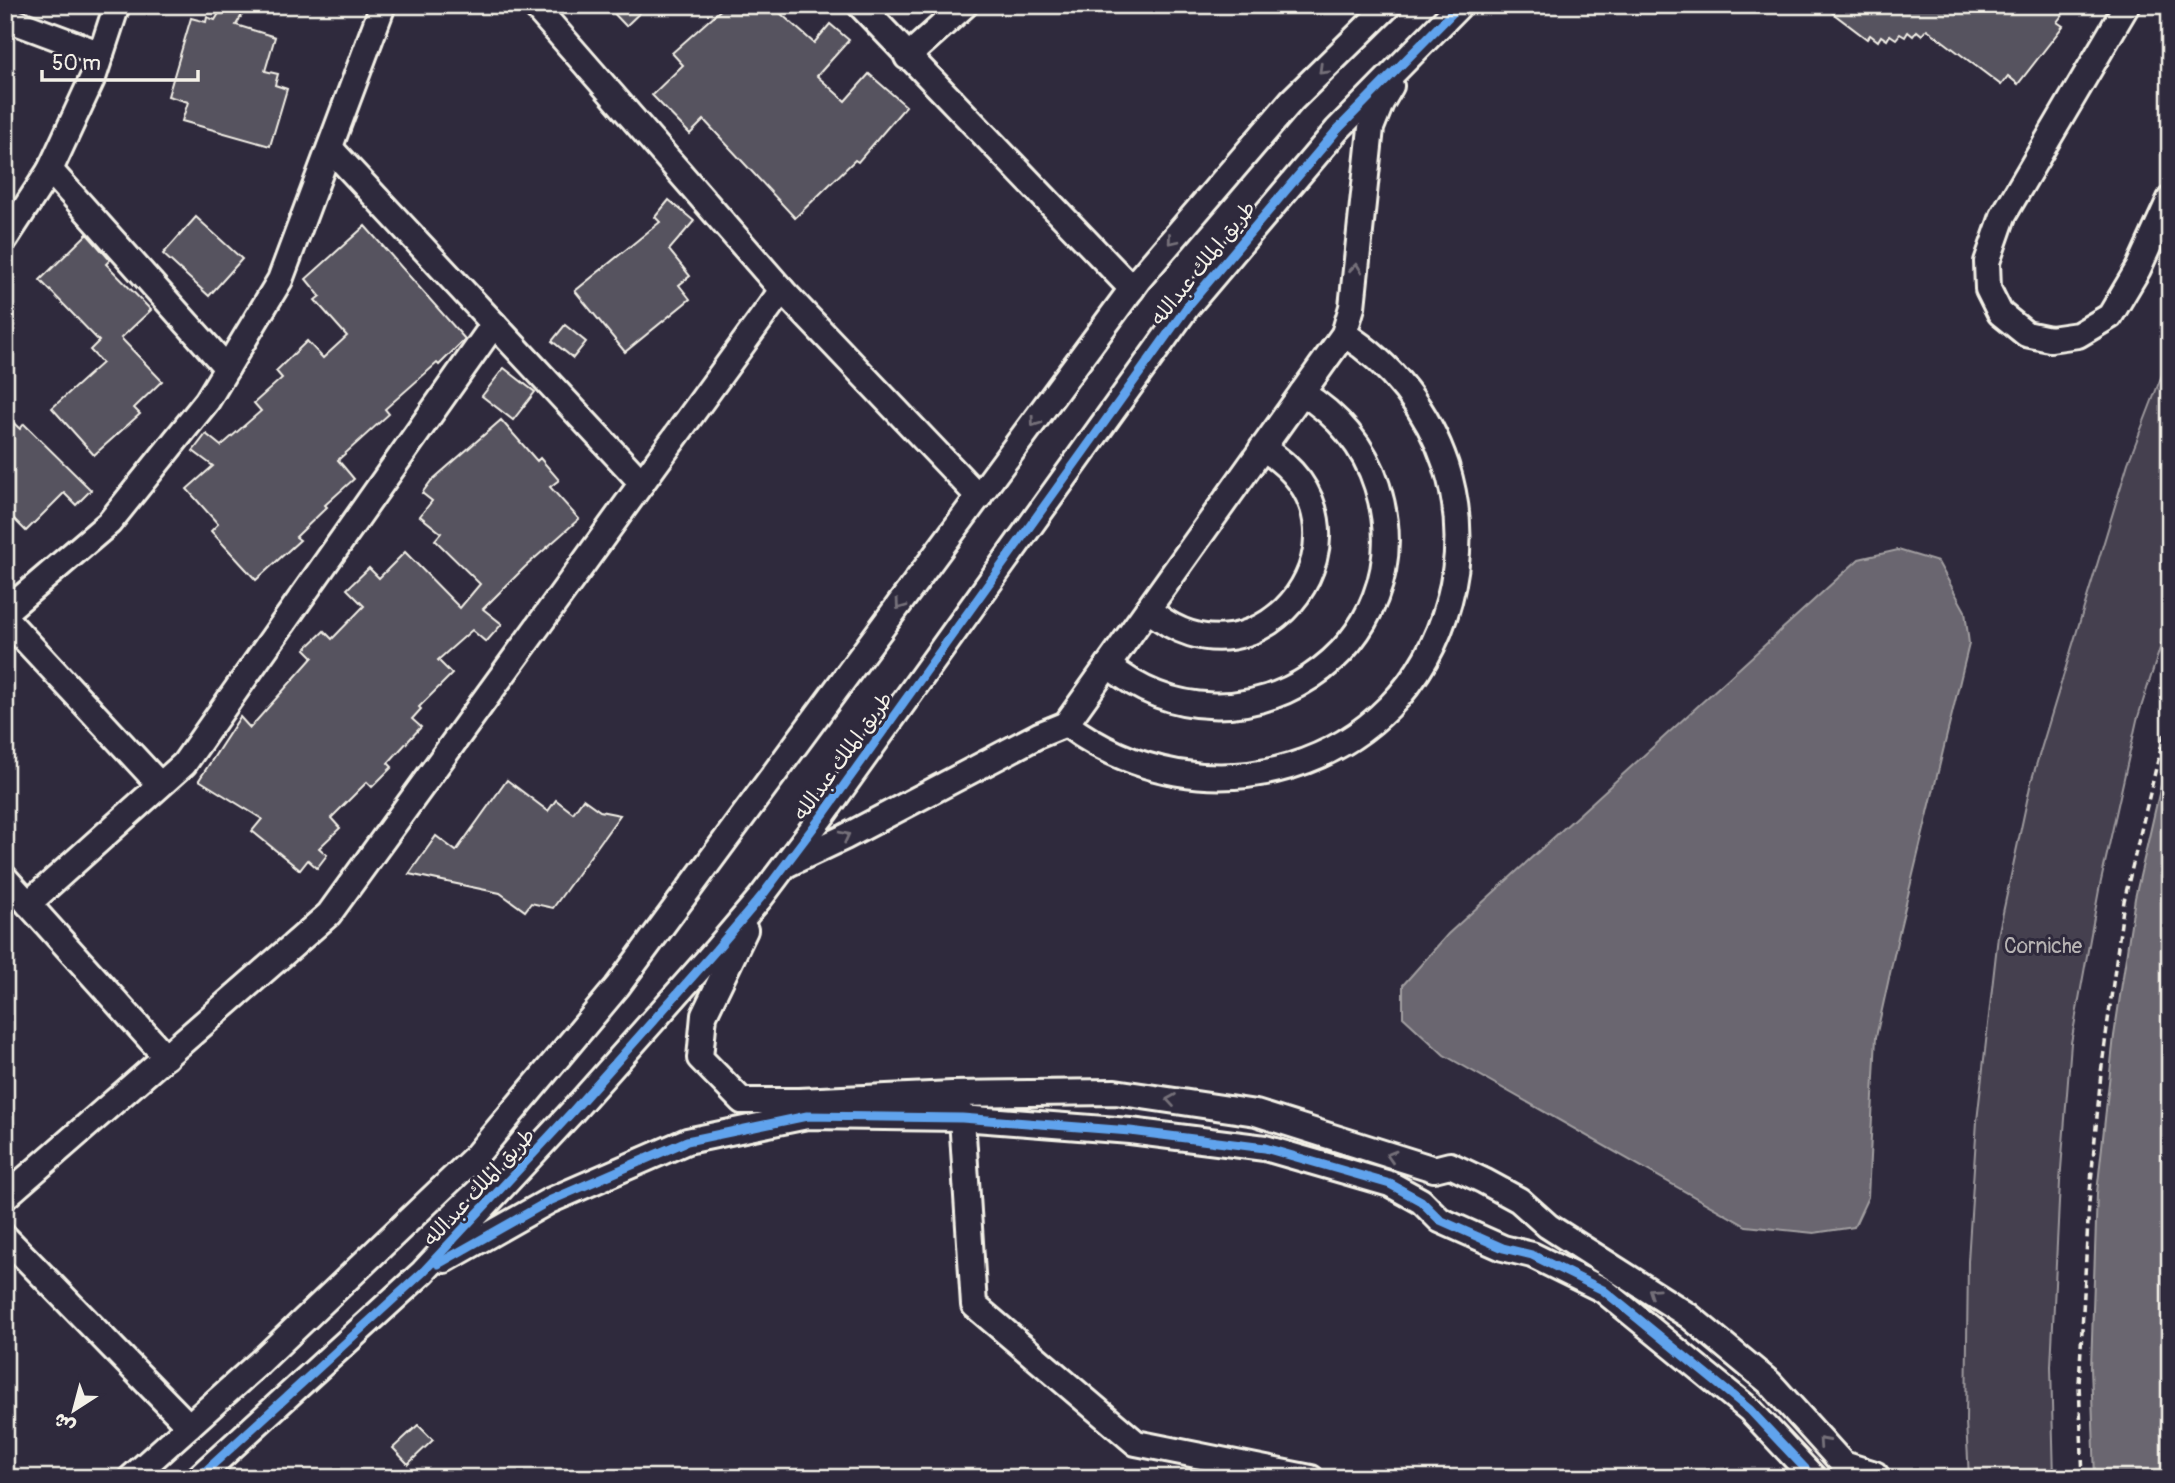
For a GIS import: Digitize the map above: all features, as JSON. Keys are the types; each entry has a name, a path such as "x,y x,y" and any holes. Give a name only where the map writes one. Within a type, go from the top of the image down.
{"street":[{"path":"5,239 51,170 94,75 117,5"},
{"path":"5,612 109,523 207,401 280,280 383,5"},
{"path":"534,5 782,290 979,497"},
{"path":"860,5 1132,289"},
{"path":"907,57 965,5"},
{"path":"1352,41 1377,5"},
{"name":"طريق الملك عبدالله","path":"131,1478 259,1363 474,1158 617,988 1132,289 1292,100 1389,5"},
{"name":"طريق الملك عبدالله","path":"198,1478 423,1272 572,1112 761,897 1187,307 1337,130 1460,5"},
{"path":"2127,5 2003,216 1987,262 1988,289 2000,313 2026,334 2050,339 2077,335 2110,316 2138,269 2170,200"},
{"path":"5,18 101,54"},
{"path":"784,866 1039,735 1066,724 1344,334 1352,307 1371,128 1381,103 1406,60"},
{"path":"330,148 642,483"},
{"path":"51,170 227,368"},
{"path":"5,1197 330,915 782,290"},
{"path":"28,904 184,764 494,324"},
{"path":"1066,724 1108,751 1140,764 1207,778 1242,776 1275,771 1297,764 1339,745 1384,711 1414,677 1432,647 1445,616 1454,583 1457,514 1451,481 1440,448 1425,417 1405,389 1382,364 1344,334"},
{"path":"1108,665 1141,687 1163,697 1210,706 1234,705 1258,701 1302,683 1322,670 1355,635 1373,604 1383,569 1386,545 1381,498 1374,475 1349,433 1333,415 1302,393"},
{"path":"1148,609 1159,619 1185,632 1213,638 1227,637 1241,635 1268,624 1290,607 1299,595 1316,556 1317,528 1314,514 1310,500 1296,476 1275,456 1262,449"},
{"path":"5,618 160,785"},
{"path":"5,878 166,1057"},
{"path":"761,897 704,1015 700,1058 742,1101 1115,1091 1243,1111 1434,1169 1450,1165 1519,1200 1548,1226 1689,1316 1770,1383 1838,1471 1875,1474 1878,1478"},
{"path":"952,1094 951,1117 974,1305 1136,1443 1311,1478"},
{"path":"423,1272 549,1200 687,1141 807,1116 951,1117 1130,1131 1265,1148 1390,1184 1421,1201 1440,1220 1503,1248 1532,1255 1603,1290 1750,1410 1814,1478"},
{"path":"1421,1201 1434,1169"},
{"path":"5,1237 189,1426"}],"path":[{"path":"2083,1478 2079,1384 2089,1203 2101,1073 2124,901 2163,739 2170,720"}],"green space":[{"name":"Corniche","path":"2170,354 2170,617 2137,720 2099,890 2071,1043 2060,1182 2051,1366 2054,1478 1969,1478 1966,1422 1968,1261 1977,1121 1998,936 2031,782 2128,463"}],"shaded area":[{"path":"1898,550 1938,562 1965,611 1969,644 1876,1037 1868,1197 1854,1227 1814,1233 1746,1226 1444,1055 1403,1017 1403,985 1448,934 1859,559"},
{"path":"2170,746 2170,1478 2095,1478 2091,1367 2097,1193 2114,1036 2135,898"}],"building":[{"path":"224,5 248,5 236,25 275,37 265,71 278,74 275,85 287,89 270,146 182,121 188,102 168,96 191,18 206,22 207,17 215,20"},
{"path":"606,5 648,5 626,26"},
{"path":"726,5 771,5 814,43 830,24 849,40 817,76 845,101 869,74 906,106 858,162 855,160 795,218 704,120 690,134 652,95 683,65 672,53"},
{"path":"1822,5 2070,5 2057,22 2063,26 2018,84 2008,76 2001,85 1927,29 1922,35 1917,31 1913,36 1908,32 1905,37 1900,34 1896,39 1890,35 1887,40 1881,36 1878,41 1870,35 1867,39"},
{"path":"669,200 694,221 669,250 690,276 679,285 690,299 625,352 575,291 660,222 655,217"},
{"path":"196,217 242,259 209,296 163,254"},
{"path":"365,226 465,339 439,365 437,363 385,409 389,414 338,460 354,479 325,505 327,507 296,537 300,540 256,580 211,531 218,524 187,489 213,466 193,451 206,434 221,446 261,411 254,403 282,378 276,371 307,341 323,358 347,336 315,300 320,296 306,279"},
{"path":"87,234 110,260 106,264 151,310 121,338 162,381 134,408 140,414 94,455 52,408 102,363 90,350 99,341 40,280"},
{"path":"565,325 586,342 573,358 552,341"},
{"path":"504,368 535,392 513,420 482,396"},
{"path":"5,415 20,429 24,424 91,490 76,505 64,493 26,531 5,510"},
{"path":"501,420 537,461 540,458 559,480 550,487 579,519 483,609 502,624 486,642 472,630 438,660 452,674 419,707 421,709 412,719 421,727 388,763 392,767 372,787 367,782 331,818 340,828 319,848 327,855 317,868 308,860 300,870 252,831 262,819 199,780 240,717 250,728 313,657 305,649 324,631 332,639 364,606 347,589 369,568 379,578 405,552 460,608 480,584 435,540 441,533 420,516 432,501 422,493 431,481"},
{"path":"507,780 548,811 556,800 573,813 583,799 600,811 620,815 553,908 531,903 525,911 500,893 409,874 436,836 456,851"},
{"path":"418,1425 433,1440 408,1464 393,1448"}],"cycle path":[{"path":"198,1478 423,1272 572,1112 716,950 761,897 825,812 1187,307 1337,130 1460,5"},
{"path":"438,1264 549,1201 687,1141 807,1116 962,1118 1130,1131 1265,1148 1390,1184 1421,1201 1440,1220 1503,1248 1532,1255 1603,1290 1750,1410 1814,1478"}]}
